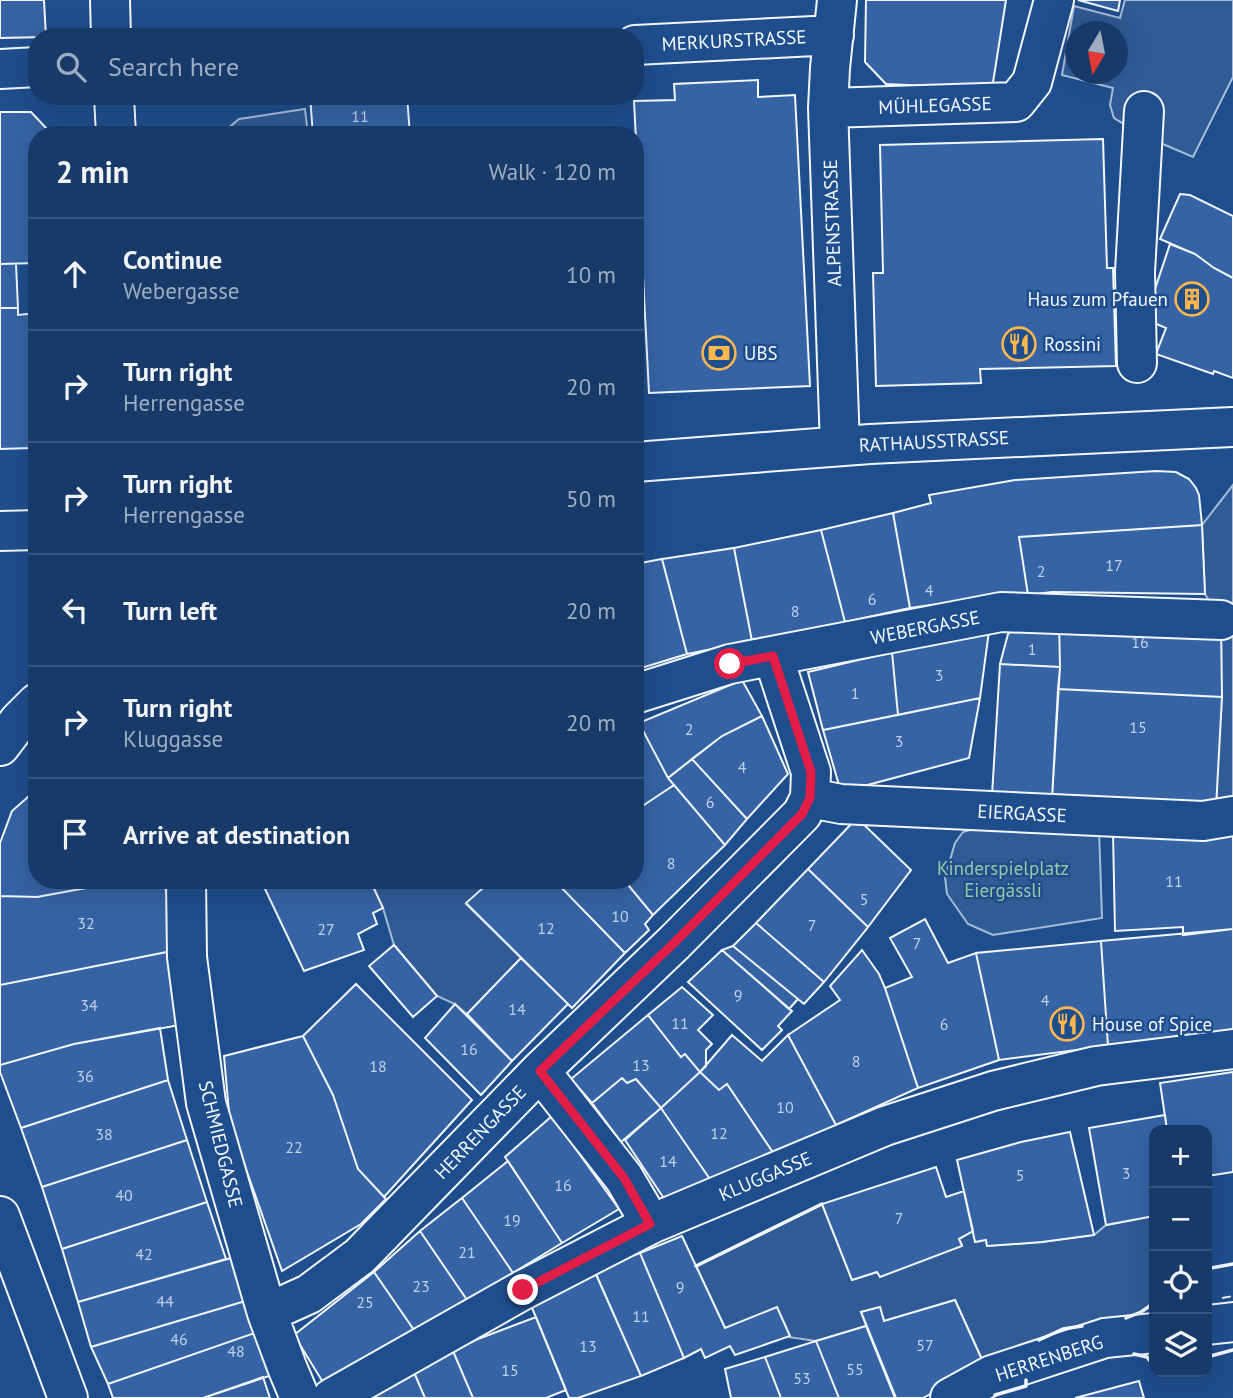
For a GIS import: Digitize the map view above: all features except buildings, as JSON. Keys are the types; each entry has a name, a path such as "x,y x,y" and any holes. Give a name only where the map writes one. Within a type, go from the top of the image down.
{"street":[{"path":"110,0 111,28"},
{"name":"MÜHLEGASSE","path":"828,108 1016,102 1032,82 1054,0"},
{"name":"ALPENSTRASSE","path":"836,18 828,108 840,446"},
{"name":"MERKURSTRASSE","path":"644,45 836,18"},
{"path":"0,69 28,67"},
{"path":"114,105 116,126"},
{"path":"1137,363 1135,272 1144,111"},
{"name":"RATHAUSSTRASSE","path":"644,461 840,446 1233,427"},
{"path":"0,531 28,530"},
{"name":"WEBERGASSE","path":"644,691 730,664 1001,611 1221,620"},
{"path":"773,656 811,772 810,798"},
{"path":"0,746 28,712"},
{"name":"EIERGASSE","path":"810,798 841,804 1203,821 1233,816"},
{"name":"HERRENGASSE","path":"267,1313 309,1294 360,1256 540,1071 674,943 802,814 810,798"},
{"name":"SCHMIEDGASSE","path":"186,889 187,957 206,1102 267,1313 300,1398"},
{"name":"KLUGGASSE","path":"332,1398 523,1290 650,1224 885,1126 993,1091 1096,1066 1233,1049"},
{"path":"540,1071 624,1178 650,1224"},
{"path":"0,1216 68,1398"},
{"path":"1212,1324 1233,1322"},
{"name":"HERRENBERG","path":"950,1398 992,1375 1105,1338 1149,1334"}],"shaded area":[{"path":"1125,0 1233,0 1233,77 1193,157 1142,135 1114,118 1110,105 1113,88 1097,84 1128,84 1128,21 1071,21 1074,6 1120,18"},
{"path":"305,109 307,126 231,126 239,119"},
{"path":"1233,485 1233,809 1216,808 1221,620 1205,594 1202,525"},
{"name":"Kinderspielplatz Eiergässli","path":"981,827 1099,829 1102,918 993,935 968,924 947,894 945,877 955,843 963,832"},
{"path":"374,889 482,889 466,904 521,958 467,1014 455,1004 437,996 394,945"},
{"path":"822,1204 852,1280 962,1245 959,1239 973,1231 986,1240 987,1246 1042,1242 1094,1235 1106,1225 1149,1217 1149,1306 1114,1322 1063,1329 1000,1360 984,1364 955,1300 884,1321 880,1307 861,1312 866,1326 816,1341 725,1328 696,1266"}],"fence":[{"path":"1222,1298 1233,1296"}],"wall":[{"path":"696,1266 822,1204"},
{"path":"1212,1268 1233,1264"},
{"path":"1126,1318 1149,1306"},
{"path":"1039,1340 1063,1329 1082,1326"},
{"path":"1212,1356 1233,1350"},
{"path":"1134,1354 1149,1360"},
{"path":"995,1395 1026,1386 1026,1380"}],"place":[{"name":"Haus zum Pfauen","path":"1192,299"},
{"name":"Rossini","path":"1019,344"},
{"name":"UBS","path":"719,353"},
{"name":"House of Spice","path":"1067,1024"}],"route":[{"path":"523,1290 650,1224 624,1178 540,1071 674,943 802,814 810,798 811,772 773,656 730,664"}]}
